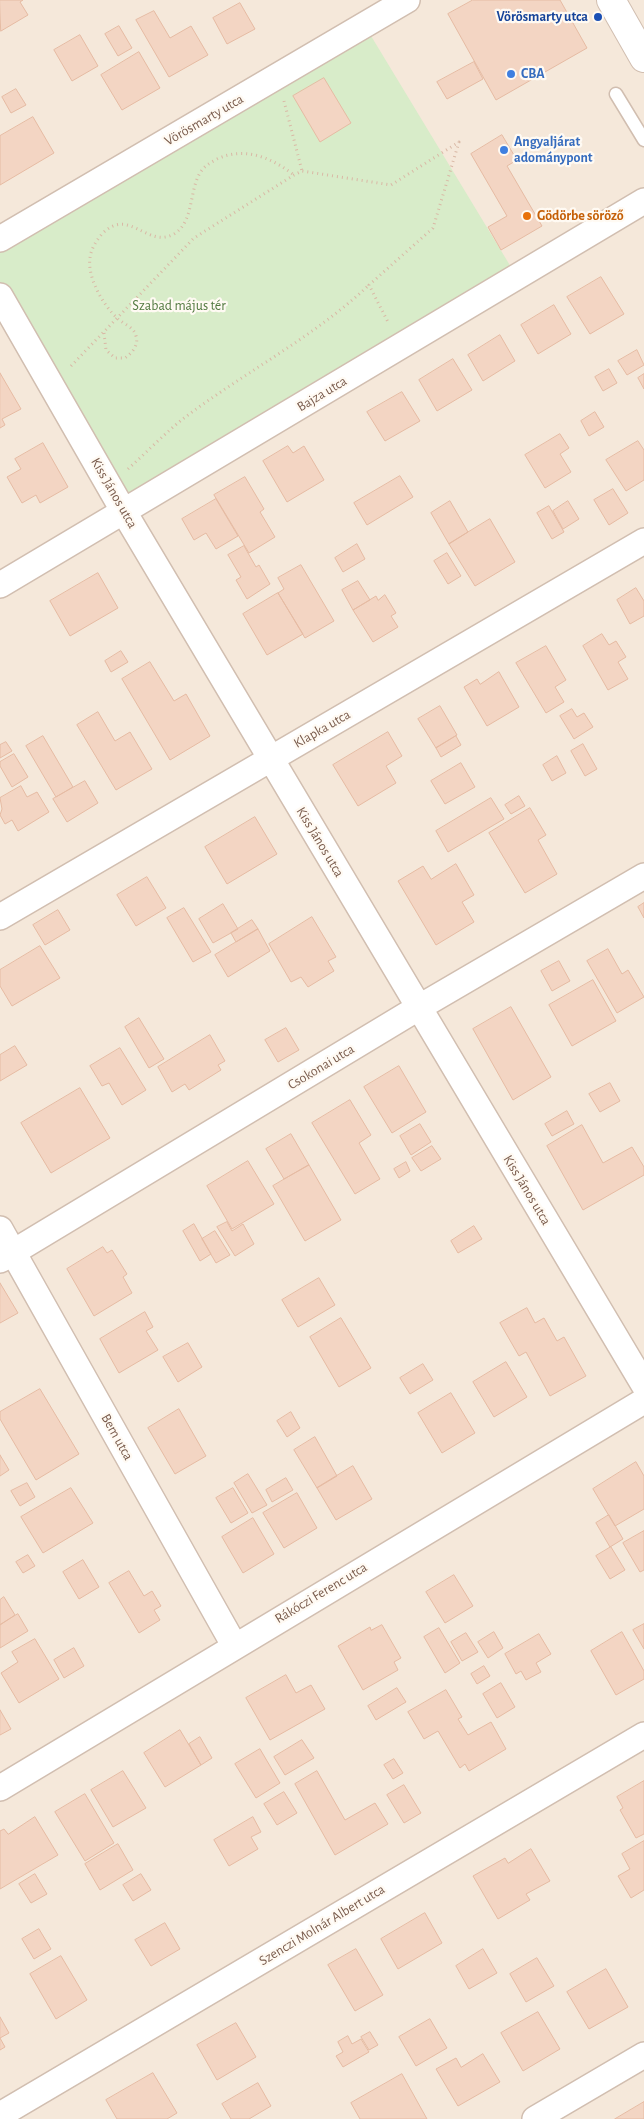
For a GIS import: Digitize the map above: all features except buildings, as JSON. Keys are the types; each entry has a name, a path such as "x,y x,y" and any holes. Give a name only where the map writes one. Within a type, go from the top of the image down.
{"street":[{"name":"Vörösmarty utca","path":"0,239 407,0"},
{"path":"611,0 644,58"},
{"name":"Bajza utca","path":"0,585 644,202"},
{"name":"Kiss János utca","path":"0,296 124,512 644,1385"},
{"name":"Klapka utca","path":"0,917 644,541"},
{"name":"Csokonai utca","path":"6,1256 418,1008 644,876"},
{"name":"Bem utca","path":"0,1229 6,1256 234,1645"},
{"name":"Rákóczi Ferenc utca","path":"0,1788 234,1645 644,1400"},
{"name":"Szenczi Molnár Albert utca","path":"0,2115 644,1735"},
{"path":"535,2119 644,2055"}],"lane":[{"path":"616,94 644,140"}],"path":[{"path":"277,77 302,171"},
{"path":"52,387 194,238 294,175 302,171 391,185 459,142 433,228 317,329 286,347 183,419 110,486"},
{"path":"104,332 103,344 112,356 120,359 129,355 137,343 133,330 117,318 101,296 90,268 91,252 94,244 108,229 123,224 160,238 178,232 188,217 192,190 200,172 223,156 249,154 266,158 281,165 294,175"},
{"path":"369,285 400,347"}],"shaded area":[{"path":"0,0 644,0 644,2119 0,2119"}],"green space":[{"name":"Szabad május tér","path":"365,26 517,277 124,512 0,296 0,239"}],"place":[{"name":"Vörösmarty utca","path":"598,17"},
{"name":"CBA","path":"511,74"},
{"name":"Angyaljárat adománypont","path":"504,150"},
{"name":"Gödörbe söröző","path":"527,216"}]}
